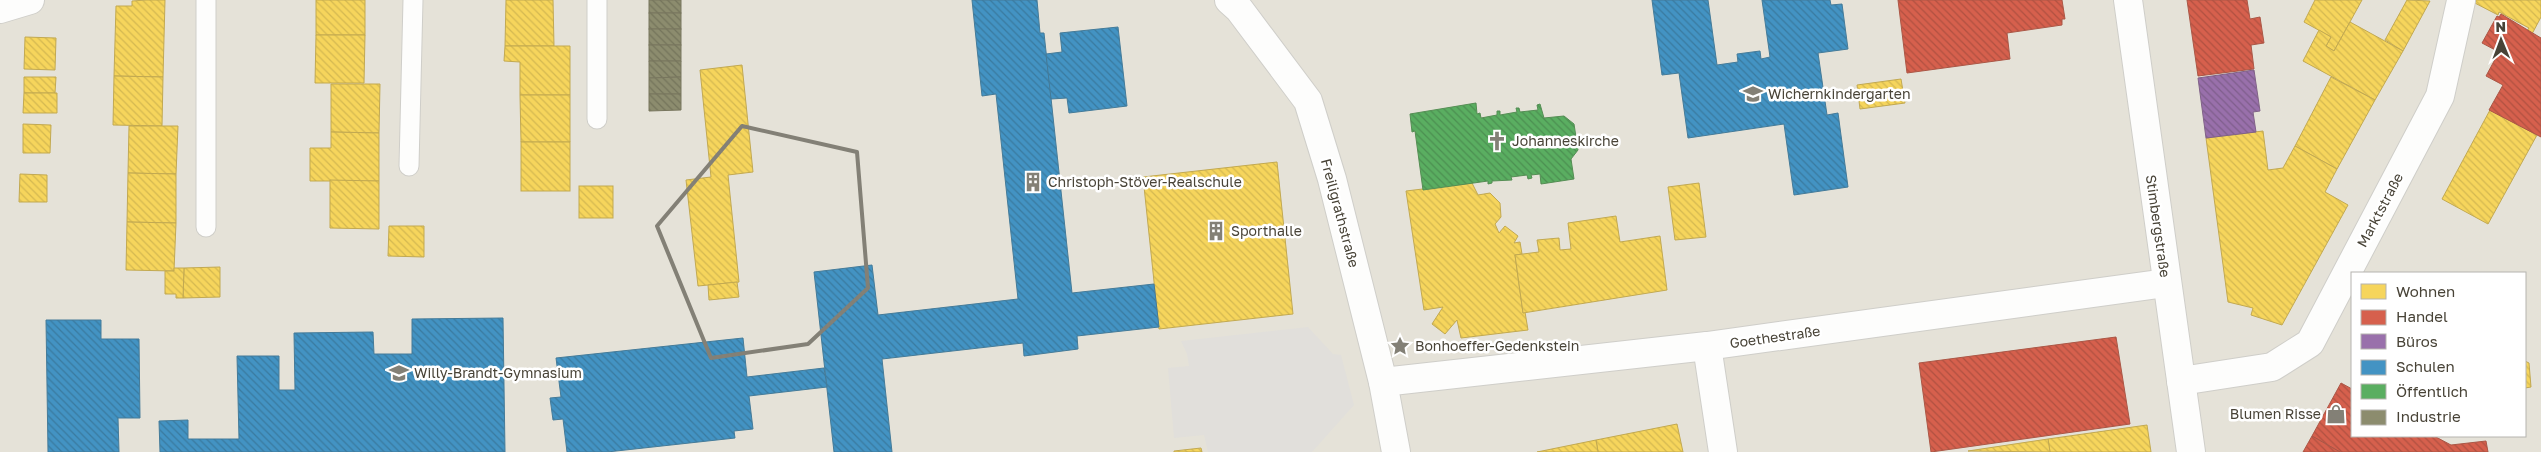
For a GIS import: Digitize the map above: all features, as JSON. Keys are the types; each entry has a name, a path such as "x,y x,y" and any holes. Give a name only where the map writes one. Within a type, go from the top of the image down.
{"street":[{"path":"0,9 30,0"},
{"name":"Freiligrathstraße","path":"1228,0 1239,9 1308,101 1332,179 1383,382 1396,452"},
{"name":"Stimbergstraße","path":"2128,0 2191,452"},
{"name":"Marktstraße","path":"2181,381 2272,367 2310,343 2440,96 2461,1"},
{"name":"Goethestraße","path":"1383,382 1707,346 2166,283"},
{"path":"1707,346 1723,452"}],"lane":[{"path":"206,0 206,227"},
{"path":"409,166 412,0"},
{"path":"596,0 597,118"}],"highlighted area":[{"path":"742,126 857,152 868,288 808,344 711,358 657,226"}],"shaded area":[{"path":"0,0 2541,0 2541,452 0,452"},
{"path":"1308,327 1333,354 1341,355 1354,405 1312,452 1208,452 1204,435 1174,438 1168,368 1189,366 1187,354 1181,341"}],"building: Wohnen":[{"path":"165,0 163,77 114,76 116,6 132,6 132,1"},
{"path":"316,0 365,0 365,35 316,35"},
{"path":"506,0 553,0 554,46 505,46"},
{"path":"2315,0 2362,0 2334,51 2326,46 2331,37 2304,22"},
{"path":"2407,0 2430,1 2403,51 2385,40"},
{"path":"2469,0 2541,0 2541,17 2532,34 2527,31 2529,28 2499,12 2498,15"},
{"path":"2350,22 2403,51 2375,100 2303,61 2319,30 2331,37 2326,46 2334,51"},
{"path":"316,35 365,35 364,83 315,83"},
{"path":"25,37 56,38 55,70 24,69"},
{"path":"505,46 570,46 570,95 520,95 520,62 504,61"},
{"path":"742,65 753,172 728,175 739,282 698,286 686,180 711,177 700,70"},
{"path":"114,76 163,77 162,126 113,125"},
{"path":"24,77 56,77 55,93 24,93"},
{"path":"2331,77 2375,100 2337,169 2295,146"},
{"path":"1901,79 1905,103 1860,109 1857,85"},
{"path":"331,84 380,84 379,133 331,132"},
{"path":"24,93 57,93 57,113 23,113"},
{"path":"520,95 570,95 570,142 521,142"},
{"path":"2490,110 2537,135 2488,224 2442,199"},
{"path":"23,124 51,125 50,153 23,153"},
{"path":"129,126 178,126 176,174 128,173"},
{"path":"2263,131 2268,170 2283,168 2295,146 2337,169 2325,192 2348,205 2282,325 2251,315 2253,308 2228,302 2206,138"},
{"path":"331,132 379,133 379,181 310,181 310,148 331,148"},
{"path":"521,142 570,142 570,191 521,191"},
{"name":"Sporthalle","path":"1277,162 1293,314 1159,329 1143,177"},
{"path":"128,173 176,174 176,223 127,222"},
{"path":"20,174 47,175 47,202 19,202"},
{"path":"330,180 379,181 379,229 330,228"},
{"path":"1472,183 1478,195 1490,193 1500,203 1501,217 1495,224 1499,233 1505,226 1518,236 1514,243 1520,242 1522,254 1515,255 1523,313 1525,312 1528,330 1461,338 1457,320 1445,334 1432,324 1443,307 1424,310 1406,191"},
{"path":"1699,183 1706,237 1675,240 1668,187"},
{"path":"579,186 613,186 613,218 579,218"},
{"path":"1616,216 1620,242 1660,236 1667,290 1523,313 1515,255 1539,252 1537,240 1559,238 1560,250 1571,249 1568,223"},
{"path":"127,222 176,223 174,271 126,270"},
{"path":"389,226 424,226 424,257 388,256"},
{"path":"220,267 220,297 183,298 184,268"},
{"path":"174,268 184,268 183,298 176,298 176,294 165,294 165,271 174,271"},
{"path":"737,282 739,297 709,300 708,285"},
{"path":"2526,362 2529,363 2531,387 2526,388"},
{"path":"1677,424 1683,452 1598,452 1596,440"},
{"path":"2147,425 2151,452 2050,452 2048,439"},
{"path":"2048,439 2050,452 1968,451"},
{"path":"1596,440 1598,452 1537,452"},
{"path":"1201,448 1202,452 1174,452 1174,451"}],"building: Handel":[{"path":"1898,0 2062,0 2065,19 2062,19 2062,25 2007,33 2010,59 1907,73"},
{"path":"2187,0 2247,0 2250,19 2260,17 2264,43 2251,45 2254,69 2198,76"},
{"path":"2501,14 2541,38 2541,137 2489,110 2503,85 2486,76 2499,52 2482,43 2497,16 2499,17"},
{"path":"2116,337 2130,424 1931,452 1919,363"},
{"path":"2341,383 2351,388 2351,437 2436,437 2451,445 2486,441 2488,452 2340,452 2312,436"},
{"path":"2312,436 2340,452 2303,452"}],"building: Büros":[{"path":"2254,70 2260,111 2253,112 2256,132 2206,138 2198,78"}],"building: Schulen":[{"name":"Christoph-Stöver-Realschule","path":"972,0 1037,0 1040,33 1044,33 1072,293 1154,284 1159,327 1077,336 1078,349 1024,356 1023,343 882,359 892,452 834,452 814,272 872,265 878,315 1018,299 996,94 982,96"},
{"name":"Wichernkindergarten","path":"1652,0 1708,0 1717,65 1738,62 1737,54 1760,51 1761,59 1770,57 1762,0 1830,0 1831,5 1842,4 1848,49 1818,53 1827,115 1838,113 1848,187 1794,195 1784,124 1688,138 1679,73 1662,75"},
{"path":"1118,27 1127,106 1069,113 1067,98 1051,99 1046,54 1062,52 1060,33"},
{"name":"Willy-Brandt-Gymnasium","path":"503,318 505,452 160,452 159,421 188,420 188,439 239,439 237,356 279,356 279,390 295,390 294,333 373,332 374,354 412,354 412,319"},
{"path":"46,320 101,320 101,339 139,339 140,418 118,418 119,452 48,452"},
{"path":"743,338 747,377 824,368 827,387 749,396 753,429 734,431 735,438 607,452 567,452 563,419 553,420 550,398 561,397 556,358"}],"building: Öffentlich":[{"name":"Johanneskirche","path":"1476,103 1477,114 1480,113 1481,118 1497,115 1497,111 1500,111 1500,115 1517,112 1516,108 1519,108 1520,112 1538,110 1537,105 1540,104 1544,118 1564,116 1574,124 1578,150 1571,159 1574,179 1541,184 1540,174 1531,175 1532,178 1528,179 1527,175 1511,177 1512,180 1492,181 1492,183 1488,184 1488,181 1423,190 1415,131 1412,132 1410,114"}],"building: Industrie":[{"path":"649,0 681,0 681,13 649,13"},
{"path":"649,13 681,13 681,29 649,29"},
{"path":"649,29 681,29 681,45 649,45"},
{"path":"649,45 681,45 681,61 649,61"},
{"path":"649,61 681,61 681,77 649,78"},
{"path":"681,77 681,94 649,94 649,78"},
{"path":"649,94 681,94 681,110 649,111"}],"place":[{"name":"Wichernkindergarten","path":"1753,94"},
{"name":"Johanneskirche","path":"1497,141"},
{"name":"Christoph-Stöver-Realschule","path":"1033,182"},
{"name":"Sporthalle","path":"1216,231"},
{"name":"Bonhoeffer-Gedenkstein","path":"1400,346"},
{"name":"Willy-Brandt-Gymnasium","path":"399,373"},
{"name":"Blumen Risse","path":"2336,414"}]}
